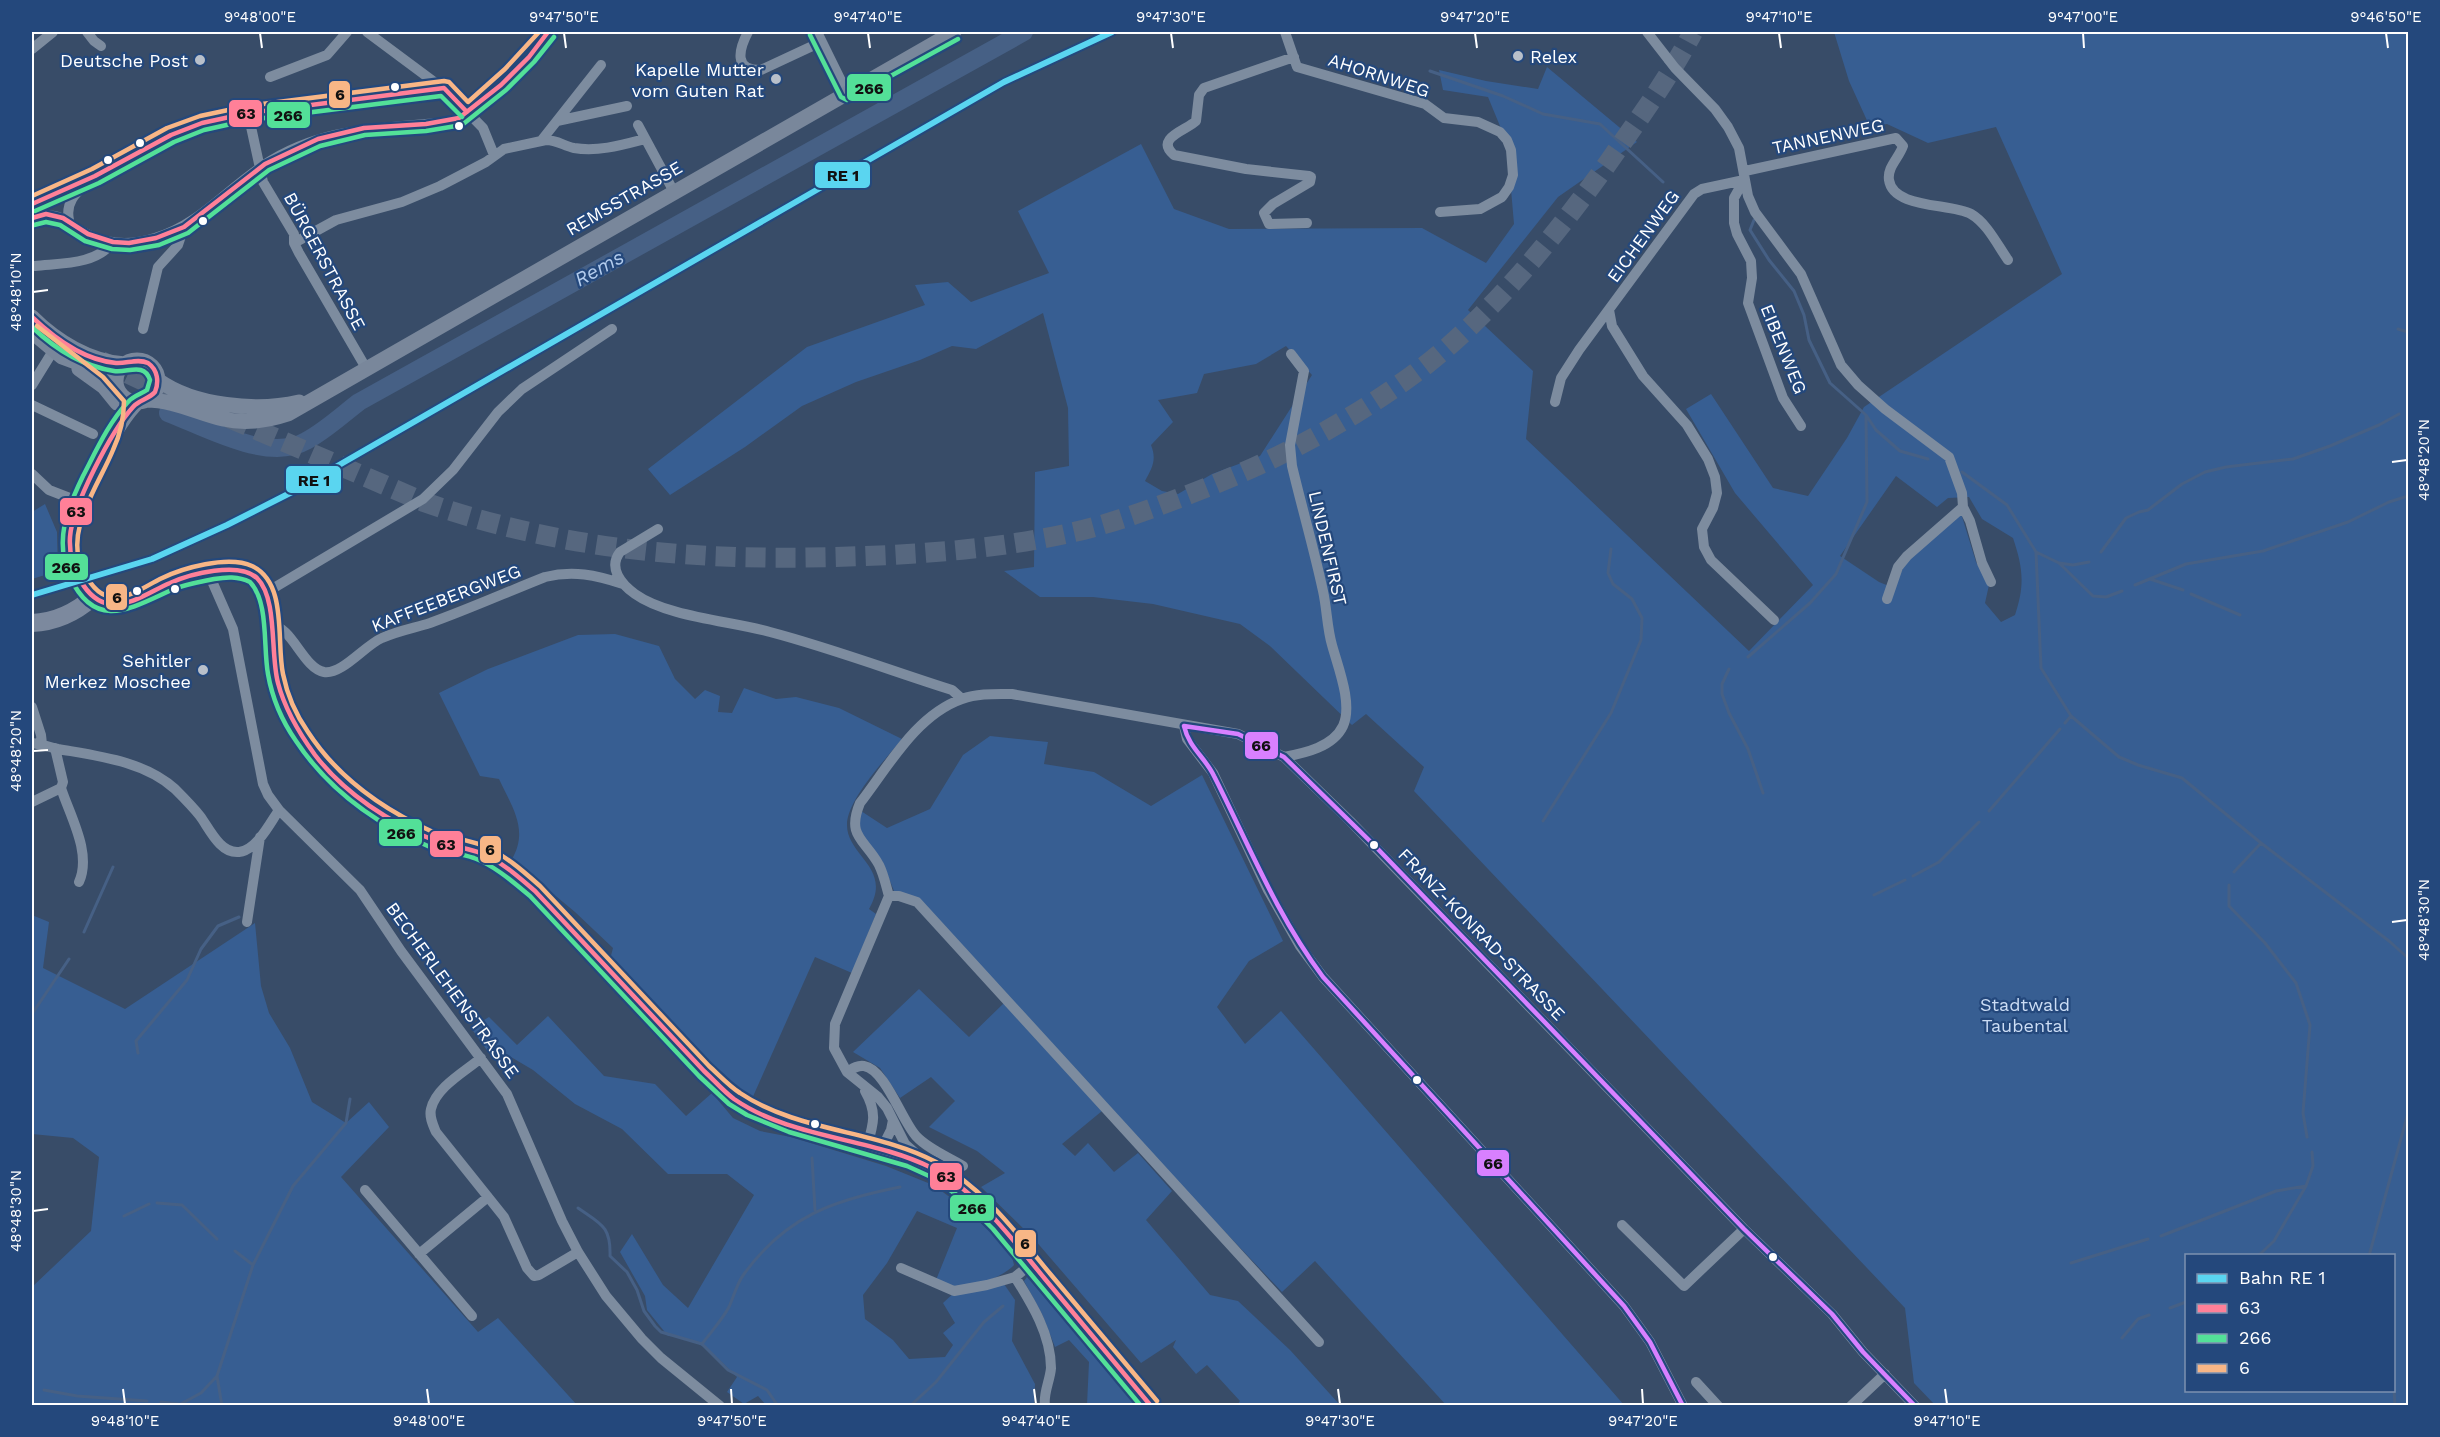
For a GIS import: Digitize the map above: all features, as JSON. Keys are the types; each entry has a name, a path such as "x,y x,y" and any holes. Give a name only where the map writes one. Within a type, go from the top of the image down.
{"main road":[{"name":"REMSSTRASSE","path":"142,401 167,401 222,418 258,414 314,398 954,32"},
{"path":"32,317 53,336 106,362 146,363 154,370 158,380 155,392 132,408 108,445 71,526 71,556 82,583 93,597 108,604 128,602 169,583 231,568 242,570 256,578 267,592 278,684 286,706 298,730 339,781 366,805 395,823 432,840 478,852 506,867 535,891 689,1056 733,1098 750,1108 792,1125 874,1148 933,1169 968,1193 999,1224 1151,1406"},
{"path":"32,332 104,387 123,397 142,401"},
{"path":"108,445 120,369 125,364"},
{"name":"REMSSTRASSE","path":"158,380 198,398 258,414"},
{"path":"32,623 47,623 61,618 93,597"}],"street":[{"path":"32,49 53,32"},
{"path":"87,32 94,42 100,45"},
{"path":"270,77 327,55 347,32"},
{"path":"367,32 444,88 486,133 494,155"},
{"path":"748,32 740,47 740,57 744,65 752,70 761,70 819,37 847,93"},
{"path":"1285,32 1294,57 1204,88 1199,95 1196,121 1172,135 1168,142 1169,150 1174,155 1246,169 1311,177 1310,182 1273,204 1264,213 1269,224 1307,223"},
{"path":"1647,32 1728,127 1739,148 1755,212 1801,273 1836,356 1845,370 1885,409 1949,456 1982,563 1991,582"},
{"name":"AHORNWEG","path":"1294,57 1297,67 1425,104 1444,118 1478,122 1500,132 1507,140 1511,150 1513,175 1502,197 1480,209 1440,212"},
{"path":"541,141 601,65"},
{"path":"32,201 95,176 171,135 202,123 248,113 444,88"},
{"path":"557,121 627,106"},
{"path":"32,218 46,214 69,220 88,234 113,242 141,242 184,227 260,167 292,150 335,134 381,126 447,122 467,112"},
{"name":"BÜRGERSTRASSE","path":"248,113 263,182 294,234 294,243 366,368"},
{"path":"638,124 674,192"},
{"name":"TANNENWEG","path":"1744,175 1896,138 1903,147 1890,170 1888,180 1892,187 1911,201 1962,210 1973,215 1981,222 2008,260"},
{"path":"294,243 336,220 402,202 440,186 504,149 554,140 573,148 608,148 645,139"},
{"name":"EICHENWEG","path":"1555,402 1562,378 1579,350 1694,194 1702,189 1744,175"},
{"name":"EIBENWEG","path":"1744,175 1734,198 1734,223 1751,261 1752,278 1748,303 1783,398 1801,426"},
{"path":"69,220 68,210 71,199 95,176"},
{"path":"62,189 71,199"},
{"path":"143,329 158,267 178,245 184,227"},
{"path":"35,266 92,258 106,251 113,242"},
{"name":"EICHENWEG","path":"1609,310 1612,326 1643,376 1687,424 1708,459 1715,477 1716,494 1713,508 1702,529 1704,547 1711,560 1774,621"},
{"path":"267,592 423,499 453,470 498,412 522,389 612,329"},
{"path":"32,385 58,354"},
{"name":"LINDENFIRST","path":"1284,757 1308,753 1326,743 1339,732 1346,716 1342,681 1332,646 1323,592 1292,466 1290,445 1304,371 1291,354"},
{"path":"32,405 93,434"},
{"path":"32,474 49,490 80,502"},
{"path":"1887,599 1899,567 1907,555 1964,507"},
{"path":"624,584 615,571 616,557 620,552 658,529"},
{"name":"BECHERLEHENSTRASSE","path":"208,572 233,629 263,784 268,795 279,810 360,890 401,951 482,1058 516,1110 562,1221 578,1252 606,1296 642,1339 682,1377 720,1406"},
{"name":"KAFFEEBERGWEG","path":"271,625 281,629 314,666 322,671 331,672 340,669 365,648 383,637 430,623 545,577 562,573 592,574 624,584 636,595 664,608 771,632 952,690 962,699"},
{"name":"FRANZ-KONRAD-STRASSE","path":"890,896 879,865 859,841 854,828 855,816 860,803 910,736 939,711 962,699 985,694 1012,694 1238,734 1284,757 1374,845 1744,1229 1832,1314 1863,1352 1915,1406"},
{"path":"32,706 41,735 37,743 93,754 137,766 173,787 199,815 214,837 227,849 238,852 249,849 279,810"},
{"path":"1184,726 1187,739 1213,773 1268,890 1300,946 1323,977 1624,1306 1650,1342 1683,1406"},
{"path":"55,748 63,782 61,788 84,857 84,872 79,882"},
{"path":"32,802 61,788"},
{"path":"247,922 260,837"},
{"path":"933,1169 904,1143 897,1133 893,1120 878,1098 847,1072 834,1048 835,1024 890,896 917,902 1318,1342"},
{"path":"482,1058 439,1093 431,1109 436,1132 504,1217 527,1268 534,1276 578,1252"},
{"path":"847,1072 857,1066 866,1066 874,1070 889,1090 916,1136 925,1144 963,1166"},
{"path":"862,1085 874,1112 872,1130 874,1148"},
{"path":"874,1148 891,1130 893,1120"},
{"path":"365,1190 472,1317"},
{"path":"419,1254 488,1197"},
{"path":"1622,1225 1684,1286 1744,1229"},
{"path":"901,1268 954,1291 987,1286 1015,1277 1031,1264"},
{"path":"1015,1277 1046,1334 1051,1369 1044,1399 1045,1406"},
{"path":"1851,1406 1885,1374"},
{"path":"1696,1382 1718,1406"}],"green space":[{"name":"Stadtwald Taubental","path":"1834,32 2408,32 2408,1405 1935,1405 1914,1383 1905,1308 1414,791 1424,767 1366,714 1352,725 1270,646 1240,624 1153,604 1093,597 1040,597 1004,571 1034,567 1035,472 1069,466 1068,408 1043,313 976,349 952,346 920,360 856,382 802,406 745,447 670,495 648,469 807,347 925,305 915,285 948,282 971,302 1049,273 1018,211 1141,144 1174,209 1229,229 1422,228 1486,263 1514,224 1507,143 1488,97 1443,90 1439,70 1486,81 1538,89 1547,67 1637,142 1558,197 1468,310 1533,371 1526,439 1749,651 1813,585 1735,493 1686,409 1711,394 1773,488 1808,496 1847,438 1864,407 2062,274 1996,127 1928,143 1887,124 1870,127 1849,81","holes":["1286,346 1312,375 1260,456 1212,474 1178,494 1162,491 1145,481 1154,460 1151,445 1173,422 1158,400 1197,393 1204,374 1256,364","1896,476 1937,507 1948,498 1969,497 1982,519 2013,538 2022,576 2015,615 2001,622 1985,603 1989,585 1976,562 1960,510 1908,557 1894,588 1879,582 1840,556"]},
{"path":"45,504 57,532 58,571 32,579 32,512"},
{"path":"615,634 659,646 675,679 695,699 705,690 720,696 718,712 732,713 744,688 776,699 796,697 839,708 902,739 868,780 853,803 849,815 847,825 849,836 873,873 876,883 875,895 869,909 876,914 852,973 815,957 751,1101 718,1079 609,963 613,948 575,912 528,876 512,859 519,838 519,828 513,809 499,779 480,776 439,693 488,669 578,635"},
{"path":"990,736 1048,742 1044,764 1094,772 1151,806 1202,775 1283,941 1249,961 1217,1007 1245,1044 1281,1011 1624,1405 1446,1405 1315,1261 1282,1292 1139,1141 937,921 894,891 882,861 862,836 858,822 861,811 887,828 930,809 963,755"},
{"path":"32,915 49,922 43,968 125,1009 255,923 261,986 269,1013 290,1048 312,1102 346,1123 369,1102 389,1127 341,1177 478,1332 498,1318 577,1405 32,1405 32,1287 91,1231 99,1157 73,1138 32,1134"},
{"path":"919,989 969,1037 1004,1003 1102,1111 1062,1144 1075,1156 1088,1143 1114,1172 1138,1153 1172,1191 1146,1220 1210,1295 1238,1301 1290,1350 1340,1405 1237,1405 1240,1401 1207,1365 1196,1374 1173,1347 1176,1340 1141,1363 1034,1239 981,1187 1005,1173 977,1151 929,1127 955,1101 931,1077 900,1098 880,1068 853,1052"},
{"path":"548,1016 604,1076 655,1084 686,1116 712,1093 733,1118 760,1131 791,1137 886,1166 933,1185 958,1203 988,1229 1012,1257 1014,1265 997,1277 973,1286 957,1287 936,1280 957,1228 917,1211 887,1263 863,1295 865,1319 893,1340 909,1359 945,1357 953,1345 943,1333 955,1323 943,1303 956,1291 1004,1284 1015,1300 1012,1341 1035,1384 1034,1405 767,1406 758,1396 744,1404 727,1392 737,1377 698,1343 689,1339 668,1336 647,1310 645,1296 620,1252 632,1234 663,1285 688,1308 754,1195 727,1174 668,1174 622,1129 575,1104 533,1070 496,1048 489,1053 471,1028 489,1017 517,1045"},
{"path":"1027,1277 1137,1405 1087,1405 1089,1362 1069,1340 1055,1347 1042,1314 1024,1281"}],"waterway":[{"name":"Rems","path":"168,413 218,434 255,446 291,447 306,441 327,428 359,402 1024,32"},
{"path":"1430,71 1503,96 1543,114 1600,124 1663,182"},
{"path":"1754,220 1750,230 1769,260 1794,291 1804,315 1809,340 1830,383 1866,415 1876,430 1900,451 1928,459"},
{"path":"2398,329 2408,332"},
{"path":"2101,552 2126,518 2148,510 2182,484 2205,472 2226,467 2293,459 2330,446 2399,414"},
{"path":"1748,657 1810,603 1836,574 1867,502 1866,416"},
{"path":"1962,472 2007,505 2036,552 2041,668 2071,716 2119,757 2182,778 2408,958"},
{"path":"2135,585 2186,564 2263,551 2348,522 2389,502 2408,496"},
{"path":"1543,821 1611,713 1641,640 1642,618 1632,599 1613,584 1608,573 1611,549"},
{"path":"2036,552 2059,563 2093,596 2106,597 2122,591"},
{"path":"2059,563 2073,565 2089,562"},
{"path":"2150,579 2183,590"},
{"path":"2191,594 2240,615"},
{"path":"1729,669 1722,684 1722,694 1748,749 1763,793"},
{"path":"2065,723 2071,716"},
{"path":"1989,811 2060,729"},
{"path":"1913,876 1939,862 1979,822"},
{"path":"2234,872 2261,843"},
{"path":"84,932 113,867"},
{"path":"1874,895 1905,880"},
{"path":"2229,885 2229,906 2265,943 2296,983 2310,1025 2303,1113 2307,1137"},
{"path":"138,1053 136,1041 187,980 201,949 218,926 239,917"},
{"path":"32,1014 69,959"},
{"path":"177,1406 201,1393 217,1376 253,1265 293,1186 346,1123 350,1099"},
{"path":"2370,1254 2408,1113"},
{"path":"2161,1236 2276,1191 2306,1186 2313,1166 2312,1152"},
{"path":"812,1158 815,1210"},
{"path":"2260,1254 2274,1241 2306,1186"},
{"path":"702,1344 726,1312 744,1274 760,1254 794,1224 833,1205 900,1187"},
{"path":"157,1203 182,1205 217,1239"},
{"path":"124,1216 149,1204"},
{"path":"578,1208 603,1227 609,1238 610,1256 627,1272 637,1290 644,1311 661,1332 702,1344 728,1370 767,1390 778,1406"},
{"path":"2071,1263 2148,1239"},
{"path":"235,1251 253,1265"},
{"path":"2170,1308 2185,1302"},
{"path":"910,1406 936,1382 984,1322 1003,1306"},
{"path":"2122,1338 2138,1319 2149,1315"},
{"path":"217,1376 222,1406"},
{"path":"44,1390 77,1396 147,1401"},
{"path":"2394,1392 2395,1406"},
{"path":"161,1402 178,1404"}],"tunnel":[{"path":"229,418 424,502 525,531 626,549 729,557 863,556 982,548 1041,539 1085,529 1175,500 1280,455 1364,408 1445,350 1520,274 1566,218 1653,99 1693,32"},
{"path":"101,361 180,398"}],"transit line":[{"name":"6","path":"32,196 92,169 167,128 200,116 247,106 444,81 449,82 468,102 505,69 539,32"},
{"name":"63","path":"32,218 46,214 63,218 88,234 113,242 129,243 156,238 184,227 265,164 318,139 364,128 426,124 459,118 501,85 529,57 548,32"},
{"path":"32,595 152,559 294,491 1004,82 1112,32"},
{"name":"266","path":"810,35 841,97 847,100 958,39"},
{"name":"266","path":"34,225 46,222 60,225 85,241 112,249 130,250 159,245 188,233 269,170 320,146 365,135 426,131 462,125 506,90 534,62 554,37"},
{"name":"63","path":"32,204 95,176 171,135 202,123 248,113 444,88 467,112"},
{"name":"266","path":"35,211 99,183 174,142 204,130 249,120 441,96 462,117"},
{"name":"63","path":"32,317 50,333 81,353 116,363 136,361 148,363 157,376 155,392 133,407 104,450 85,488 72,523 70,537 72,559 75,570 89,593 101,602 119,604 202,573 239,570 257,578 264,587 268,599 276,671 284,703 309,747 340,782 370,806 402,826 436,841 488,856 518,877 535,891 704,1071 734,1099 781,1122 908,1158 932,1168 965,1190 1007,1233 1151,1406"},
{"name":"6","path":"37,326 103,377 124,401 118,438 85,510 77,541 78,557 89,581 96,589 104,595 126,596 180,571 218,562 242,563 252,566 263,574 271,585 276,599 281,661 292,704 320,749 348,778 397,814 433,832 481,845 519,868 540,886 709,1066 740,1093 787,1116 913,1151 936,1162 970,1185 1013,1229 1157,1401"},
{"name":"266","path":"32,327 59,349 91,365 114,371 144,371 150,380 147,390 130,400 109,428 83,476 68,513 63,538 65,564 80,594 91,605 104,610 116,611 199,582 228,577 250,582 256,591 263,613 268,674 278,709 291,733 309,758 338,790 372,816 410,838 430,847 482,861 517,885 530,896 699,1076 729,1104 747,1115 789,1132 907,1166 929,1176 963,1199 993,1229 1141,1406"},
{"name":"66","path":"1683,1406 1650,1342 1624,1306 1323,977 1277,904 1214,776 1193,746 1184,726 1238,734 1284,757 1374,845 1744,1229 1832,1314 1863,1352 1915,1406"}],"place":[{"name":"Relex","path":"1518,56"},
{"name":"Deutsche Post","path":"200,60"},
{"name":"Kapelle Mutter vom Guten Rat","path":"776,79"},
{"name":"Sehitler Merkez Moschee","path":"203,670"}]}
